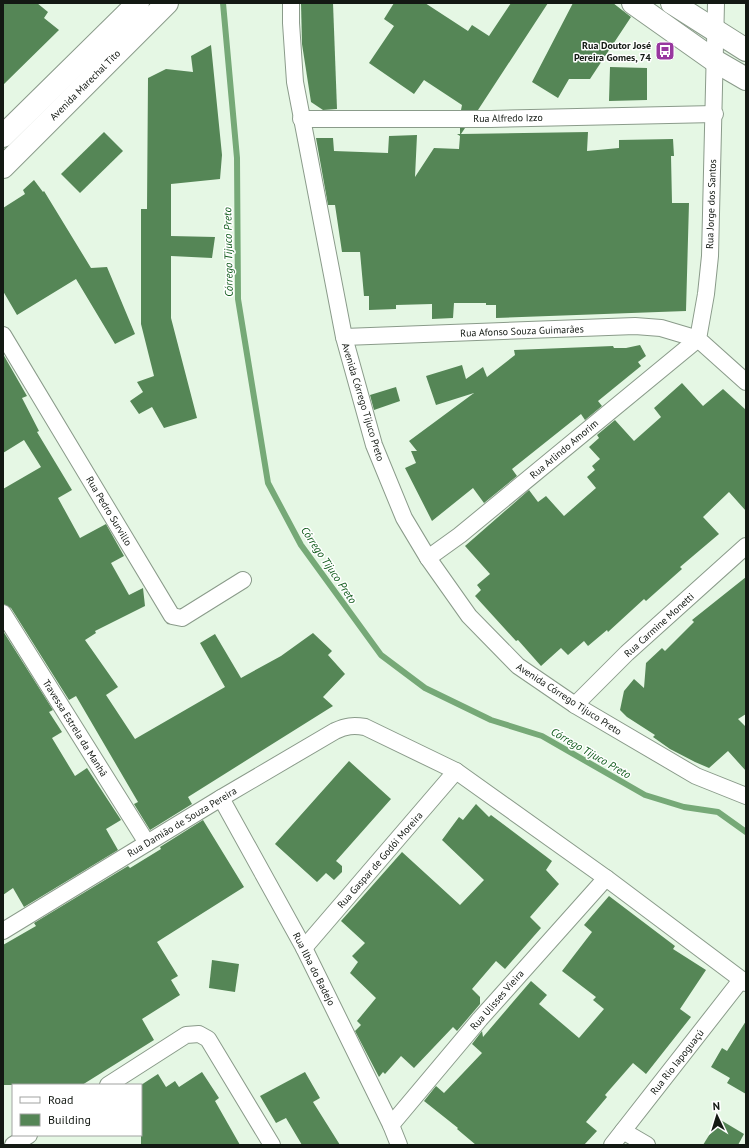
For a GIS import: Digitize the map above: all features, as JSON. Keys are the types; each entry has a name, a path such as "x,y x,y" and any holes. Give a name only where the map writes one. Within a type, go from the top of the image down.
{"main road":[{"path":"3,136 138,3"},
{"name":"Avenida Marechal Tito","path":"3,167 168,3"},
{"path":"633,3 715,60 746,79"},
{"path":"672,3 746,50"}],"street":[{"name":"Avenida Córrego Tijuco Preto","path":"291,3 292,53 301,119 344,337 374,445 404,518 428,558 470,616 518,666 575,705 696,776 746,796"},
{"name":"Rua Jorge dos Santos","path":"698,339 706,294 710,256 715,114 716,3"},
{"name":"Rua Alfredo Izzo","path":"301,119 490,119 715,114"},
{"name":"Rua Afonso Souza Guimarães","path":"344,337 634,326 661,328 698,339"},
{"name":"Rua Pedro Survillo","path":"3,335 172,616 182,618 243,580"},
{"path":"698,339 746,382"},
{"name":"Rua Arlindo Amorim","path":"428,558 460,534 698,339"},
{"name":"Rua Carmine Monetti","path":"575,705 627,653 746,546"},
{"name":"Travessa Estrela da Manhã","path":"3,612 147,843"},
{"name":"Rua Damião de Souza Pereira","path":"3,931 221,798 345,726 365,727 456,772"},
{"path":"456,772 606,878 744,981"},
{"name":"Rua Gaspar de Godói Moreira","path":"304,948 456,772"},
{"name":"Rua Ilha do Badejo","path":"221,798 304,948 391,1125 399,1145"},
{"name":"Rua Ulisses Vieira","path":"391,1125 480,1019 606,878"},
{"name":"Rua Rio Iapoguaçú","path":"612,1145 744,981"},
{"path":"110,1084 186,1035 196,1033 204,1035 208,1039 272,1145"},
{"path":"623,1131 646,1145"},
{"path":"13,1145 27,1136"}],"building":[{"path":"3,3 37,3 48,12 44,18 59,30 3,85"},
{"path":"301,3 333,3 337,109 323,110 311,102 302,44"},
{"path":"394,3 425,3 468,31 472,25 489,36 511,3 548,3 478,110 461,110 462,105 424,80 414,94 369,63 394,26 384,19"},
{"path":"573,3 613,3 631,17 590,79 569,79 558,98 532,82"},
{"path":"211,45 222,155 220,179 171,184 171,236 215,237 212,258 171,256 171,318 197,418 164,428 152,407 139,414 130,401 143,392 137,382 154,376 141,324 141,209 147,209 148,78 166,69 193,72 191,56"},
{"path":"610,67 647,68 647,100 609,101"},
{"path":"460,128 465,128 461,134 588,132 587,151 619,148 619,140 673,139 674,156 671,156 672,203 689,203 686,311 496,318 496,305 486,305 486,303 454,303 453,318 432,319 432,304 396,305 396,309 369,310 369,296 364,296 360,252 342,252 335,205 328,205 316,138 333,138 334,151 388,153 389,136 417,135 415,177 434,148 459,149 460,136 457,134 460,134"},
{"path":"104,132 123,151 80,193 61,174"},
{"path":"34,180 43,192 44,191 91,268 107,267 135,334 115,344 76,279 17,315 3,291 3,208 25,194 23,190"},
{"path":"640,345 646,356 638,362 641,366 598,401 602,406 585,420 581,414 512,469 517,476 484,503 473,488 432,521 405,468 416,463 411,451 417,451 409,441 474,393 436,405 426,376 462,365 466,379 483,367 487,377 515,355 514,350 613,346 614,348 626,348"},
{"path":"3,354 27,396 22,398 39,431 37,432 72,490 58,498 80,538 106,524 124,556 111,563 129,595 143,588 145,606 95,631 96,633 85,640 118,687 106,695 135,739 225,687 200,643 215,634 241,678 281,656 313,633 332,651 328,655 345,674 323,697 333,706 188,797 192,804 150,830 134,804 138,802 76,696 69,700 11,608 3,604 3,489 41,467 24,440 3,453"},
{"path":"682,383 703,406 723,389 746,410 746,511 729,492 703,517 719,534 680,567 682,569 646,601 644,599 608,632 607,630 588,646 584,641 568,655 561,648 541,666 475,596 481,590 477,585 490,574 465,546 529,490 538,502 546,496 564,516 596,488 587,477 595,470 592,466 600,459 589,447 599,438 597,435 615,420 634,441 661,417 654,408"},
{"path":"396,387 400,401 374,410 370,395"},
{"path":"746,577 746,714 738,719 746,727 746,771 728,751 709,768 670,749 653,737 655,735 627,717 620,710 624,691 634,679 644,688 646,663 662,648 665,651 694,622 692,620"},
{"path":"3,631 53,710 49,712 62,732 52,738 75,776 87,768 121,820 106,829 118,850 24,907 13,888 3,895"},
{"path":"349,761 391,799 336,861 342,866 342,872 334,880 326,873 317,882 275,844"},
{"path":"476,804 489,817 491,815 552,861 546,870 559,884 530,917 541,928 505,969 496,961 472,989 480,997 480,1004 457,1031 453,1027 414,1068 401,1056 385,1074 383,1072 379,1077 355,1031 361,1025 357,1021 376,998 350,973 358,962 352,956 365,943 341,921 402,852 460,905 484,880 442,840 459,817 463,820"},
{"path":"203,820 244,887 157,942 178,976 171,980 180,995 142,1019 154,1040 84,1084 3,1085 3,945 36,926 34,923 128,866 130,868 161,849 160,847"},
{"path":"609,896 675,946 673,949 706,970 680,1009 691,1017 646,1074 633,1063 605,1095 607,1097 586,1122 597,1131 584,1145 476,1145 457,1129 458,1128 424,1101 436,1086 444,1093 482,1053 472,1044 482,1031 483,1037 531,981 547,995 539,1004 579,1038 604,1009 593,1000 596,997 562,971 592,932 584,925"},
{"path":"212,960 239,964 235,992 209,988"},
{"path":"746,1021 746,1094 727,1083 730,1078 711,1067 722,1048 727,1051"},
{"path":"202,1072 219,1098 215,1101 240,1145 141,1145 142,1084 158,1074 166,1087 175,1081 179,1087"},
{"path":"305,1072 320,1098 313,1102 340,1145 302,1145 286,1118 276,1123 260,1096"},
{"path":"719,1119 744,1134 738,1145 703,1145"}],"waterway":[{"name":"Córrego Tijuco Preto","path":"223,3 237,158 238,299 268,483 301,545 381,655 425,688 491,720 542,736 645,795 684,807 718,812 746,832"}],"place":[{"name":"Rua Doutor José Pereira Gomes, 74","path":"665,51"}]}
